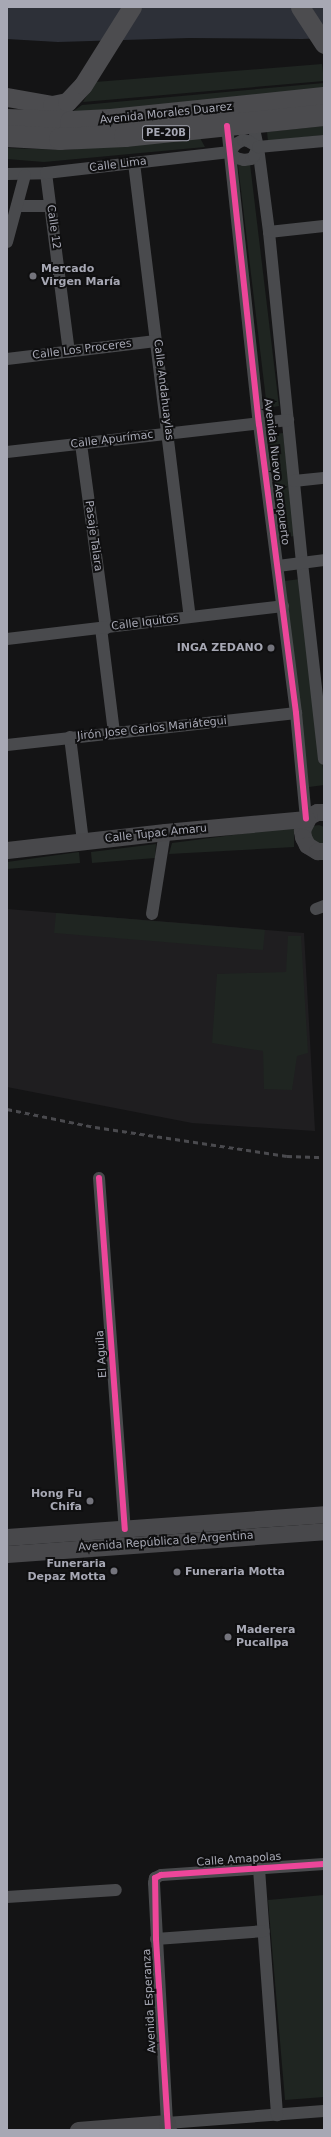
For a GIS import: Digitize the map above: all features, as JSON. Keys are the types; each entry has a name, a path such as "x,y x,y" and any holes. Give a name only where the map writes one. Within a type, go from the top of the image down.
{"highway":[{"name":"Avenida Morales Duarez","path":"7,120 71,122 111,120 324,98"},
{"name":"Avenida Morales Duarez","path":"7,136 92,138 253,124 324,116"}],"main road":[{"path":"7,97 52,105 67,102 83,85 132,7"},
{"path":"300,7 324,44"},
{"name":"Calle Tupac Amaru","path":"7,850 165,832 306,819 313,814 324,812"},
{"path":"306,819 302,830 304,841 311,849 324,851"},
{"name":"Avenida República de Argentina","path":"7,1537 324,1514"},
{"name":"Avenida República de Argentina","path":"7,1554 324,1531"},
{"path":"78,2130 168,2127"}],"street":[{"name":"Avenida Nuevo Aeropuerto","path":"253,124 258,147 268,232 324,759"},
{"name":"Avenida Nuevo Aeropuerto","path":"227,126 260,424 296,713 306,819"},
{"path":"230,152 236,144 242,140 248,141 258,147 324,141"},
{"name":"Calle Lima","path":"7,174 25,175 46,173 230,152 236,158 251,159 258,147"},
{"name":"Calle Andahuaylas","path":"134,163 169,434 190,617"},
{"name":"Calle 12","path":"46,173 69,352"},
{"path":"7,242 25,175"},
{"path":"17,206 50,206"},
{"path":"268,232 324,226"},
{"name":"Calle Los Proceres","path":"7,359 156,341"},
{"name":"Calle Apurímac","path":"7,452 288,420"},
{"name":"Pasaje Talara","path":"81,444 114,733"},
{"path":"294,481 324,478"},
{"path":"278,566 324,560"},
{"name":"Calle Iquitos","path":"7,639 283,606"},
{"name":"Jirón Jose Carlos Mariátegui","path":"7,745 296,713"},
{"path":"70,738 83,841"},
{"path":"152,914 165,832"},
{"name":"El Aguila","path":"99,1178 125,1529"},
{"name":"Calle Amapolas","path":"155,1878 161,1875 324,1864"},
{"path":"259,1869 277,2115"},
{"name":"Avenida Esperanza","path":"155,1878 156,1939 168,2127"},
{"path":"7,1897 116,1890"},
{"path":"156,1939 264,1931"},
{"path":"168,2127 324,2111"}],"shaded area":[{"path":"7,7 324,7 324,38 189,38 58,42 7,39"},
{"path":"322,64 324,81 83,102 95,82"},
{"path":"324,83 324,92 65,117 82,105"},
{"path":"324,126 324,135 268,141 267,132"},
{"path":"200,138 205,147 44,162 7,159 7,148 66,150"},
{"path":"250,164 279,406 267,408 238,165"},
{"path":"283,433 295,536 281,538 269,435"},
{"path":"300,579 324,777 324,785 309,787 285,581"},
{"path":"319,825 324,827 324,843 316,845 309,831 313,826"},
{"path":"294,827 294,847 169,854 172,843"},
{"path":"156,844 155,858 92,863 91,852"},
{"path":"79,852 80,863 7,869 7,862"},
{"path":"7,909 304,933 315,1131 192,1123 7,1087"},
{"path":"56,913 265,930 263,950 54,933"},
{"path":"288,936 301,936 308,1053 297,1056 292,1090 264,1089 263,1051 212,1043 217,974 286,972"},
{"path":"324,1895 324,2097 285,2100 268,1900"}],"railway":[{"path":"7,1109 95,1127 287,1156 324,1157"}],"cycle path":[{"path":"227,126 259,424 296,713 306,819"},
{"path":"99,1178 125,1529"},
{"path":"168,2130 156,1939 155,1878 161,1875 324,1864"}],"place":[{"name":"Mercado Virgen María","path":"33,276"},
{"name":"INGA ZEDANO","path":"271,648"},
{"name":"Hong Fu Chifa","path":"90,1501"},
{"name":"Funeraria Depaz Motta","path":"114,1571"},
{"name":"Funeraria Motta","path":"177,1572"},
{"name":"Maderera Pucallpa","path":"228,1637"}]}
